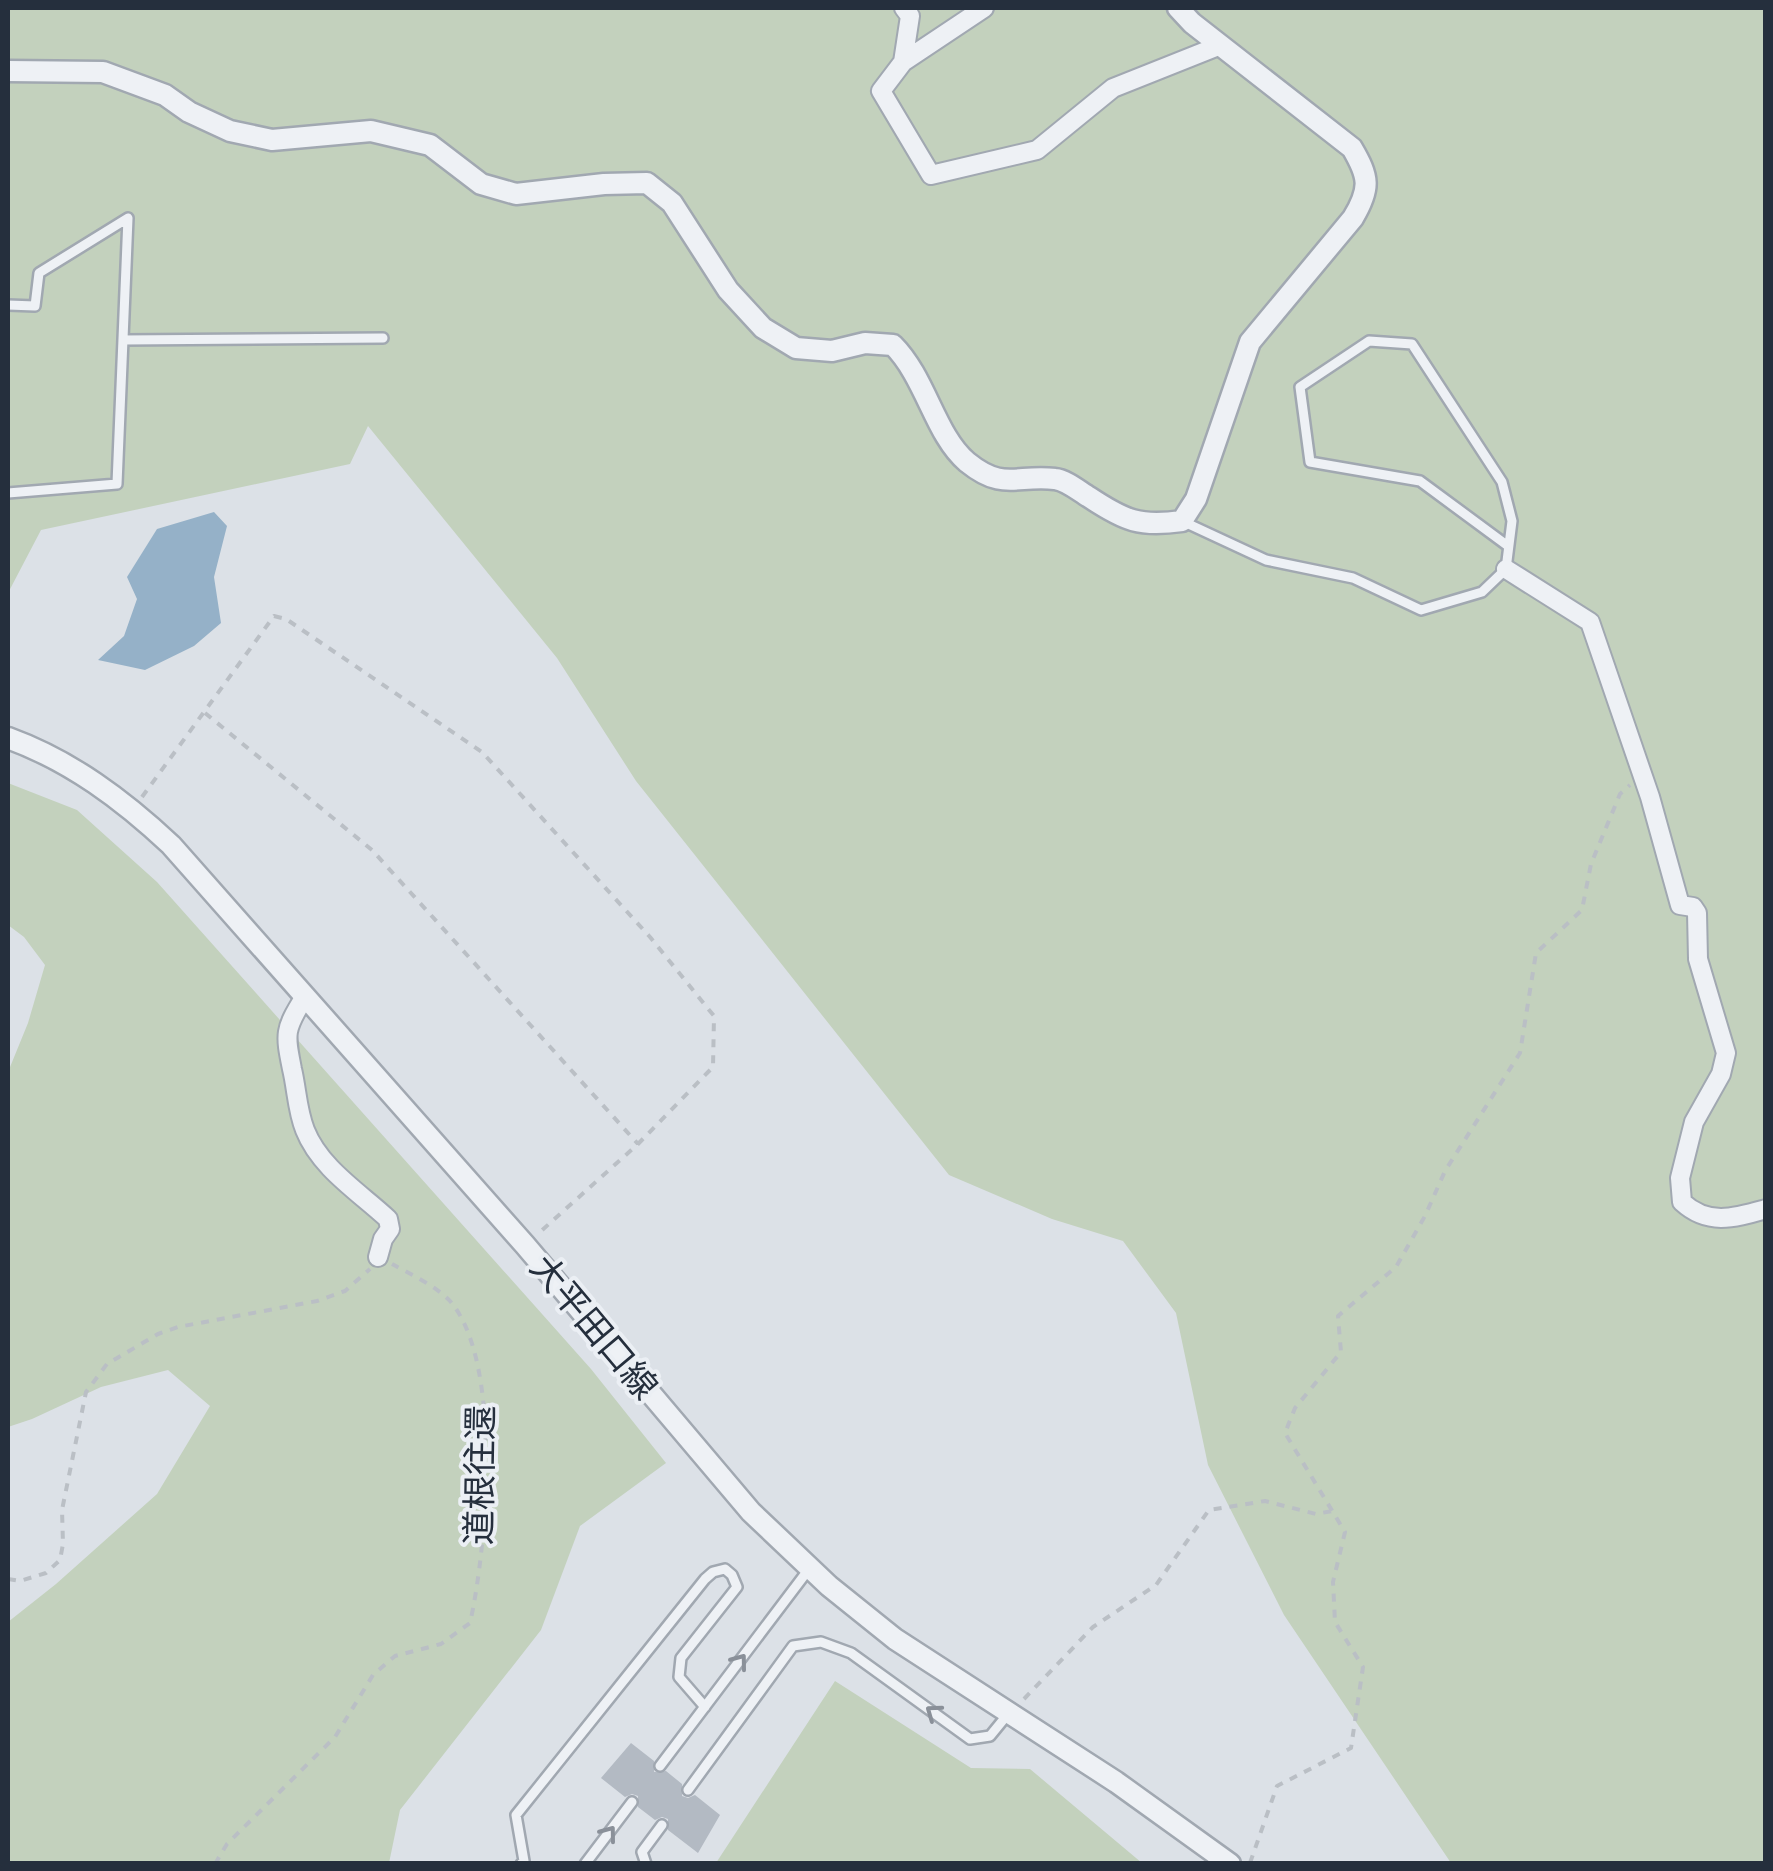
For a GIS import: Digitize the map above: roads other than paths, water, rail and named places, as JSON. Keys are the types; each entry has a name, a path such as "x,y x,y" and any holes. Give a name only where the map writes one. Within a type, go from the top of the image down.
{"street":[{"path":"903,62 910,16 904,8"},
{"path":"984,8 903,62 881,90 930,175 1037,150 1113,88 1221,45"},
{"path":"8,71 104,72 165,96 230,132 272,140 371,132 430,145 481,184 516,194 647,183 672,203 728,290 763,328 796,348 832,351 864,343 893,346 910,362 940,425 966,461 1003,482 1058,479 1108,510 1148,526 1182,521 1196,499 1250,342 1366,197 1366,172 1352,148 1178,8"},
{"path":"1506,569 1590,622 1642,774 1680,905 1693,907 1698,913 1698,959 1726,1053 1721,1074 1694,1122 1680,1178 1682,1202 1696,1215 1720,1220 1766,1209"},
{"name":"大平田口線","path":"8,738 58,760 133,809 171,845 525,1245 751,1512 810,1568 895,1639 1010,1712 1230,1864"},
{"path":"304,998 289,1022 285,1038 304,1128 314,1149 336,1174 388,1219 390,1229 378,1257"}],"lane":[{"path":"8,305 35,306 39,273 128,218 117,484 8,494"},
{"path":"123,340 383,338"},
{"path":"1182,521 1266,560 1353,578 1421,610 1482,592 1506,569 1512,521 1502,482 1412,344 1369,342 1300,387 1310,462 1420,481 1508,546"},
{"path":"660,1766 810,1568"},
{"path":"522,1864 516,1815 705,1579 724,1570 732,1575 736,1586 682,1658 679,1678 704,1707"},
{"path":"688,1790 794,1646 821,1642 851,1653 970,1740 990,1736 1010,1712"},
{"path":"586,1864 632,1802"},
{"path":"646,1864 642,1852 662,1825"}],"water":[{"path":"214,512 227,526 214,577 221,623 194,646 145,670 98,660 124,636 137,599 127,577 157,529"}]}
